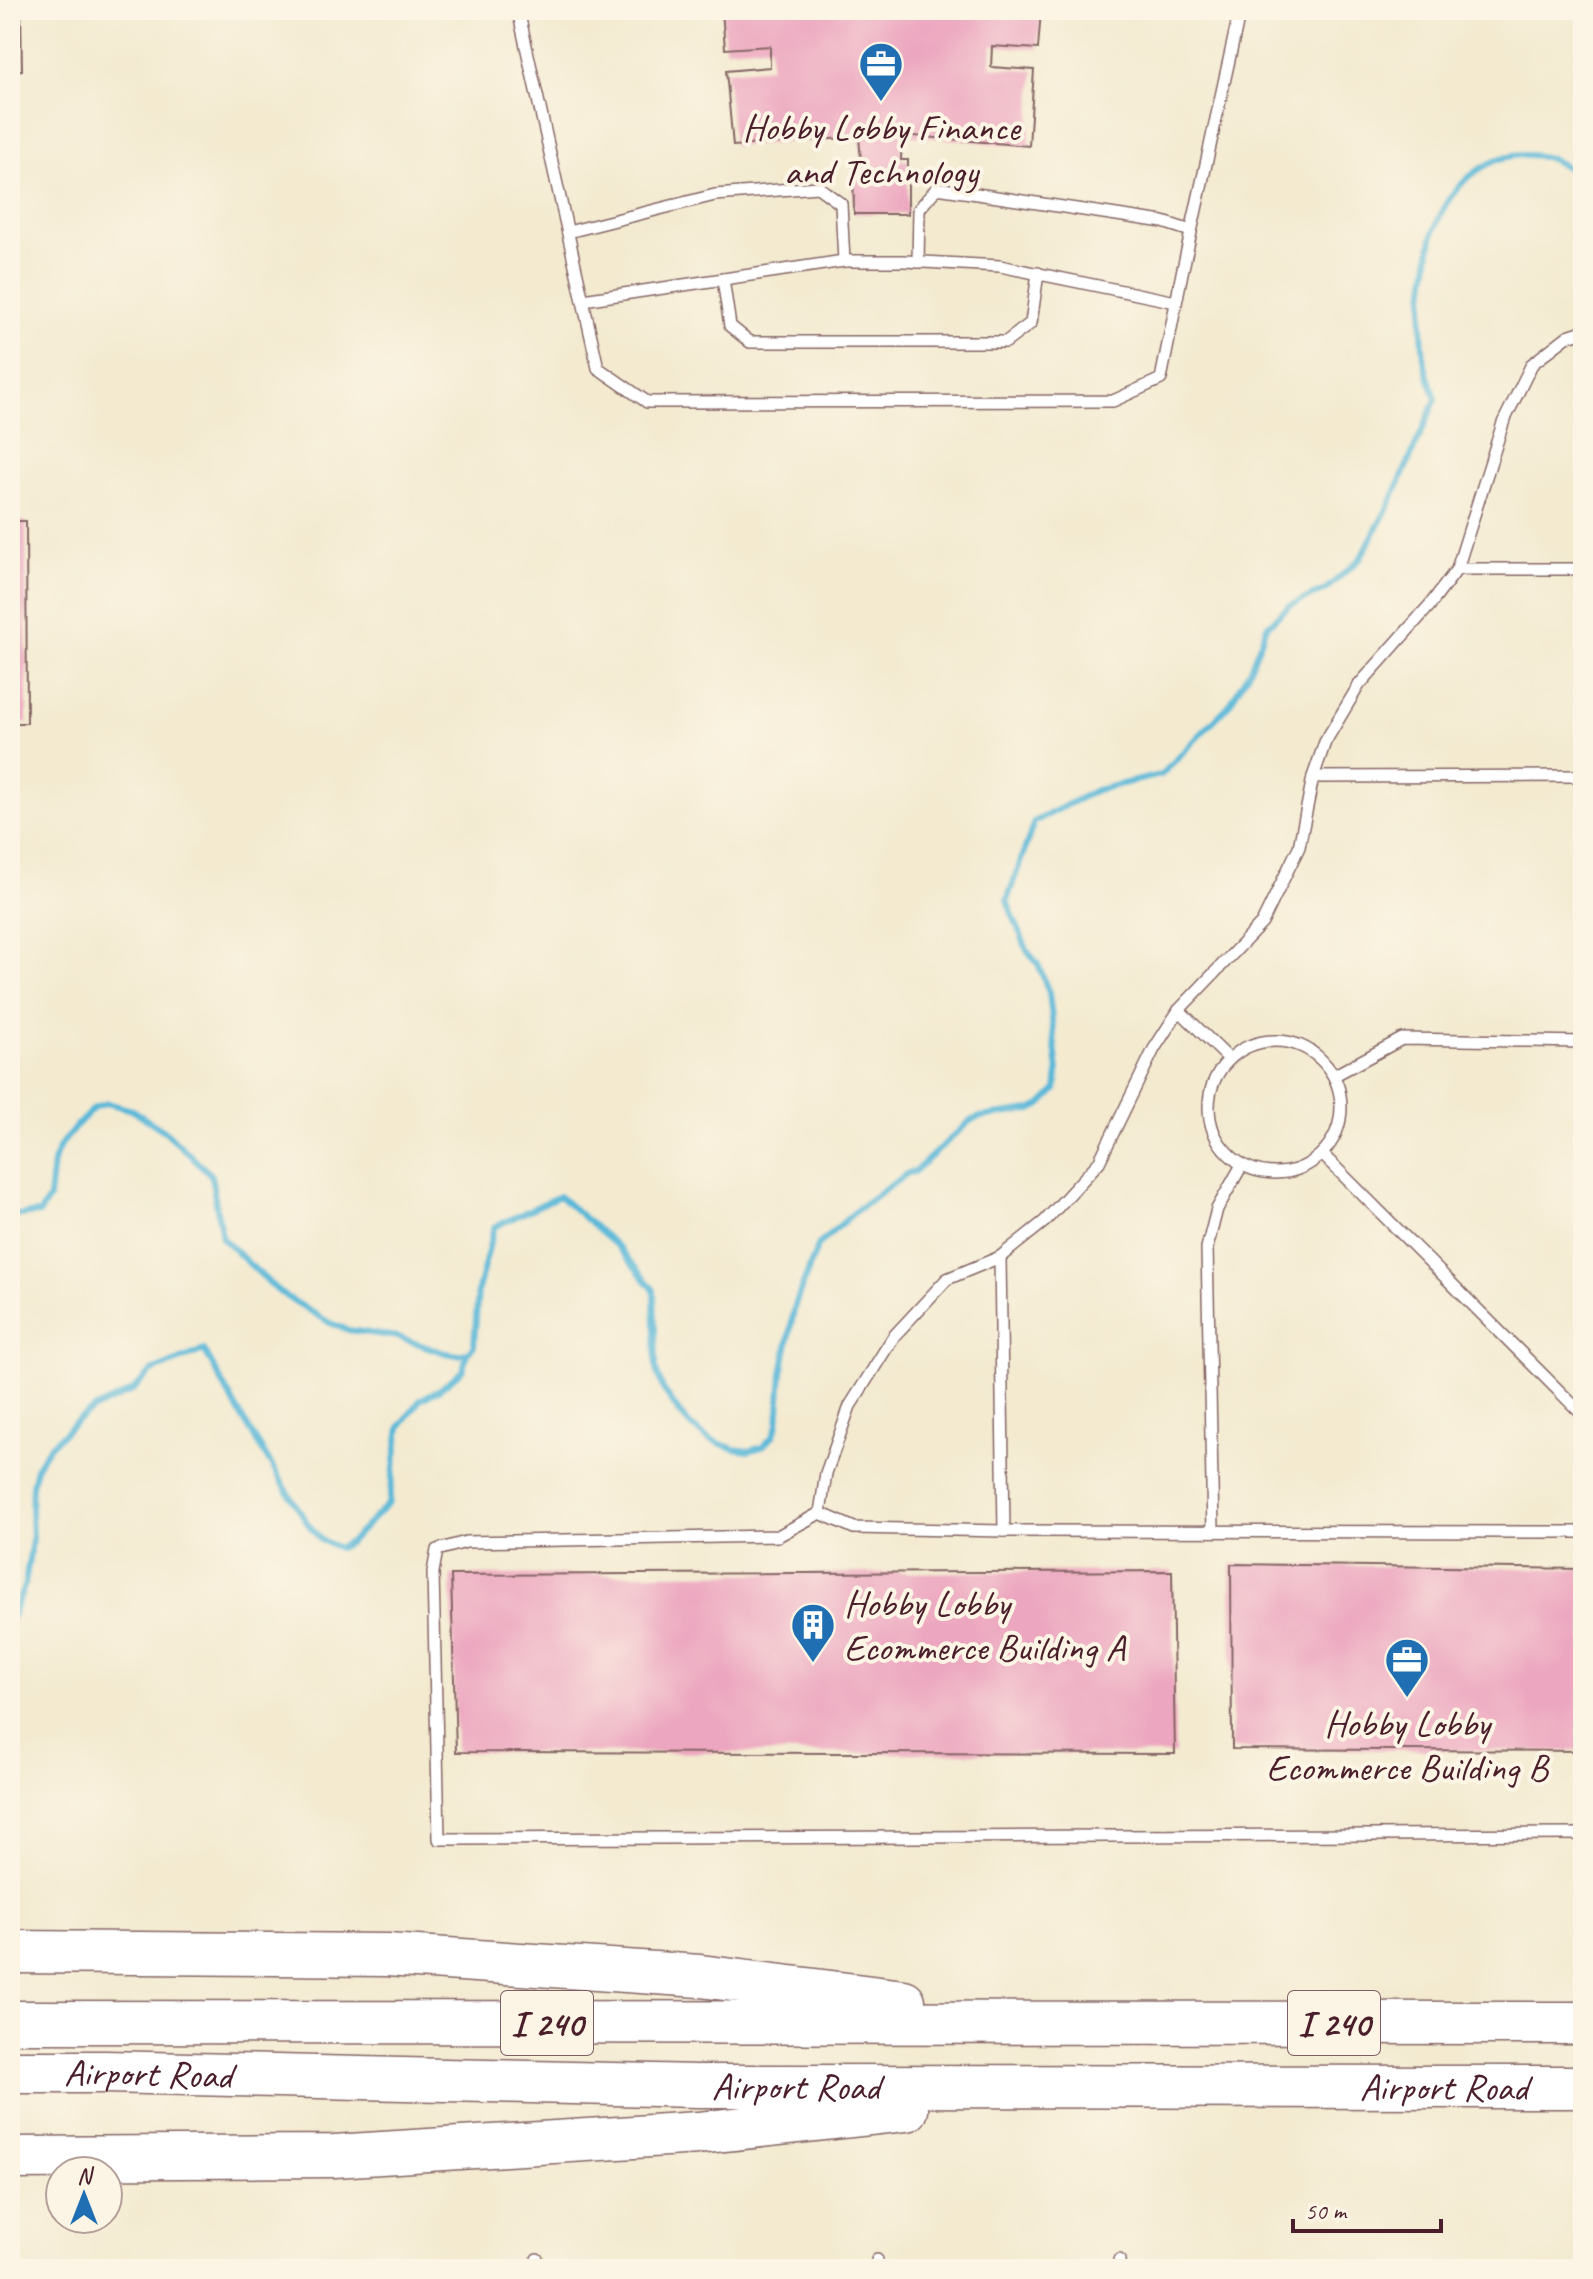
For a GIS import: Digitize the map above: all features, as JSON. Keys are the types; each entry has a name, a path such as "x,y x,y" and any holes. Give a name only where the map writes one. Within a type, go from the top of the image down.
{"highway":[{"path":"10,1952 387,1955 550,1965 700,1976 1084,2024"},
{"name":"Airport Road","path":"10,2022 1583,2023"},
{"name":"Airport Road","path":"10,2072 697,2086 1583,2087"},
{"path":"10,2158 334,2156 698,2133 1098,2088"}],"lane":[{"path":"518,10 598,368 647,402 1113,401 1161,379 1240,10"},
{"path":"568,232 715,195 818,187 841,204 844,261"},
{"path":"918,262 919,209 937,188 1163,222 1191,231"},
{"path":"583,300 844,261 1000,266 1176,302"},
{"path":"723,279 730,326 750,342 1006,342 1031,323 1038,273"},
{"path":"820,1513 826,1473 850,1406 894,1336 947,1279 1000,1257 1045,1221 1099,1162 1154,1049 1179,1010 1262,923 1299,847 1313,777 1325,742 1359,685 1430,605 1457,569 1503,423 1532,364 1568,336 1583,331"},
{"path":"1457,569 1583,569"},
{"path":"1313,777 1583,776"},
{"path":"1179,1010 1228,1058"},
{"path":"1335,1075 1402,1039 1583,1042"},
{"path":"1267,1041 1288,1042 1308,1049 1335,1075 1341,1100 1340,1119 1333,1138 1322,1154 1308,1164 1292,1171 1258,1171 1242,1165 1227,1154 1217,1140 1210,1124 1210,1088 1228,1058 1246,1046 1267,1041"},
{"path":"1322,1154 1583,1415"},
{"path":"1213,1530 1207,1248 1217,1209 1242,1165"},
{"path":"1000,1257 1004,1531"},
{"path":"820,1513 854,1528 1583,1532"},
{"path":"820,1513 778,1536 466,1542 437,1550 433,1572 439,1839 1583,1834"}],"building":[{"path":"10,10 21,10 22,70 10,71"},
{"name":"Hobby Lobby Finance and Technology","path":"722,10 1041,10 1038,49 992,46 991,67 1034,70 1029,146 902,135 901,160 908,160 908,214 854,214 853,160 861,161 859,137 733,146 726,71 770,67 770,46 725,49"},
{"path":"10,134 14,134 16,248 10,248"},
{"path":"10,521 26,521 27,723 10,723"},
{"name":"Hobby Lobby Ecommerce Building B","path":"1231,1564 1583,1569 1583,1751 1232,1749"},
{"name":"Hobby Lobby Ecommerce Building A","path":"1172,1571 1175,1754 456,1752 451,1575"}],"waterway":[{"path":"10,1621 25,1584 32,1539 32,1485 36,1468 49,1447 78,1420 132,1391 152,1371 204,1350 308,1524 321,1540 339,1548 350,1542 389,1503 400,1427 420,1400 440,1389 463,1370 467,1353 474,1346 478,1290 494,1227 559,1196 618,1247 654,1290 656,1370 663,1389 678,1411 710,1440 749,1451 762,1447 773,1436 778,1424 782,1373 795,1305 818,1245 858,1209 908,1173 914,1172 970,1121 1031,1110 1056,1090 1058,1072 1049,993 1007,901 1034,822 1096,790 1161,775 1229,705 1249,671 1267,626 1289,606 1325,590 1360,559 1391,502 1436,399 1423,347 1425,290 1434,231 1441,214 1462,184 1491,163 1526,155 1550,158 1583,176"},
{"path":"10,1216 40,1213 49,1198 53,1162 60,1146 94,1108 107,1103 132,1110 166,1132 211,1175 222,1238 279,1292 330,1323 348,1330 398,1337 445,1353 467,1353"}],"place":[{"name":"Hobby Lobby Finance and Technology","path":"881,103"},
{"name":"Hobby Lobby Ecommerce Building A","path":"813,1664"},
{"name":"Hobby Lobby Ecommerce Building B","path":"1407,1699"}]}
